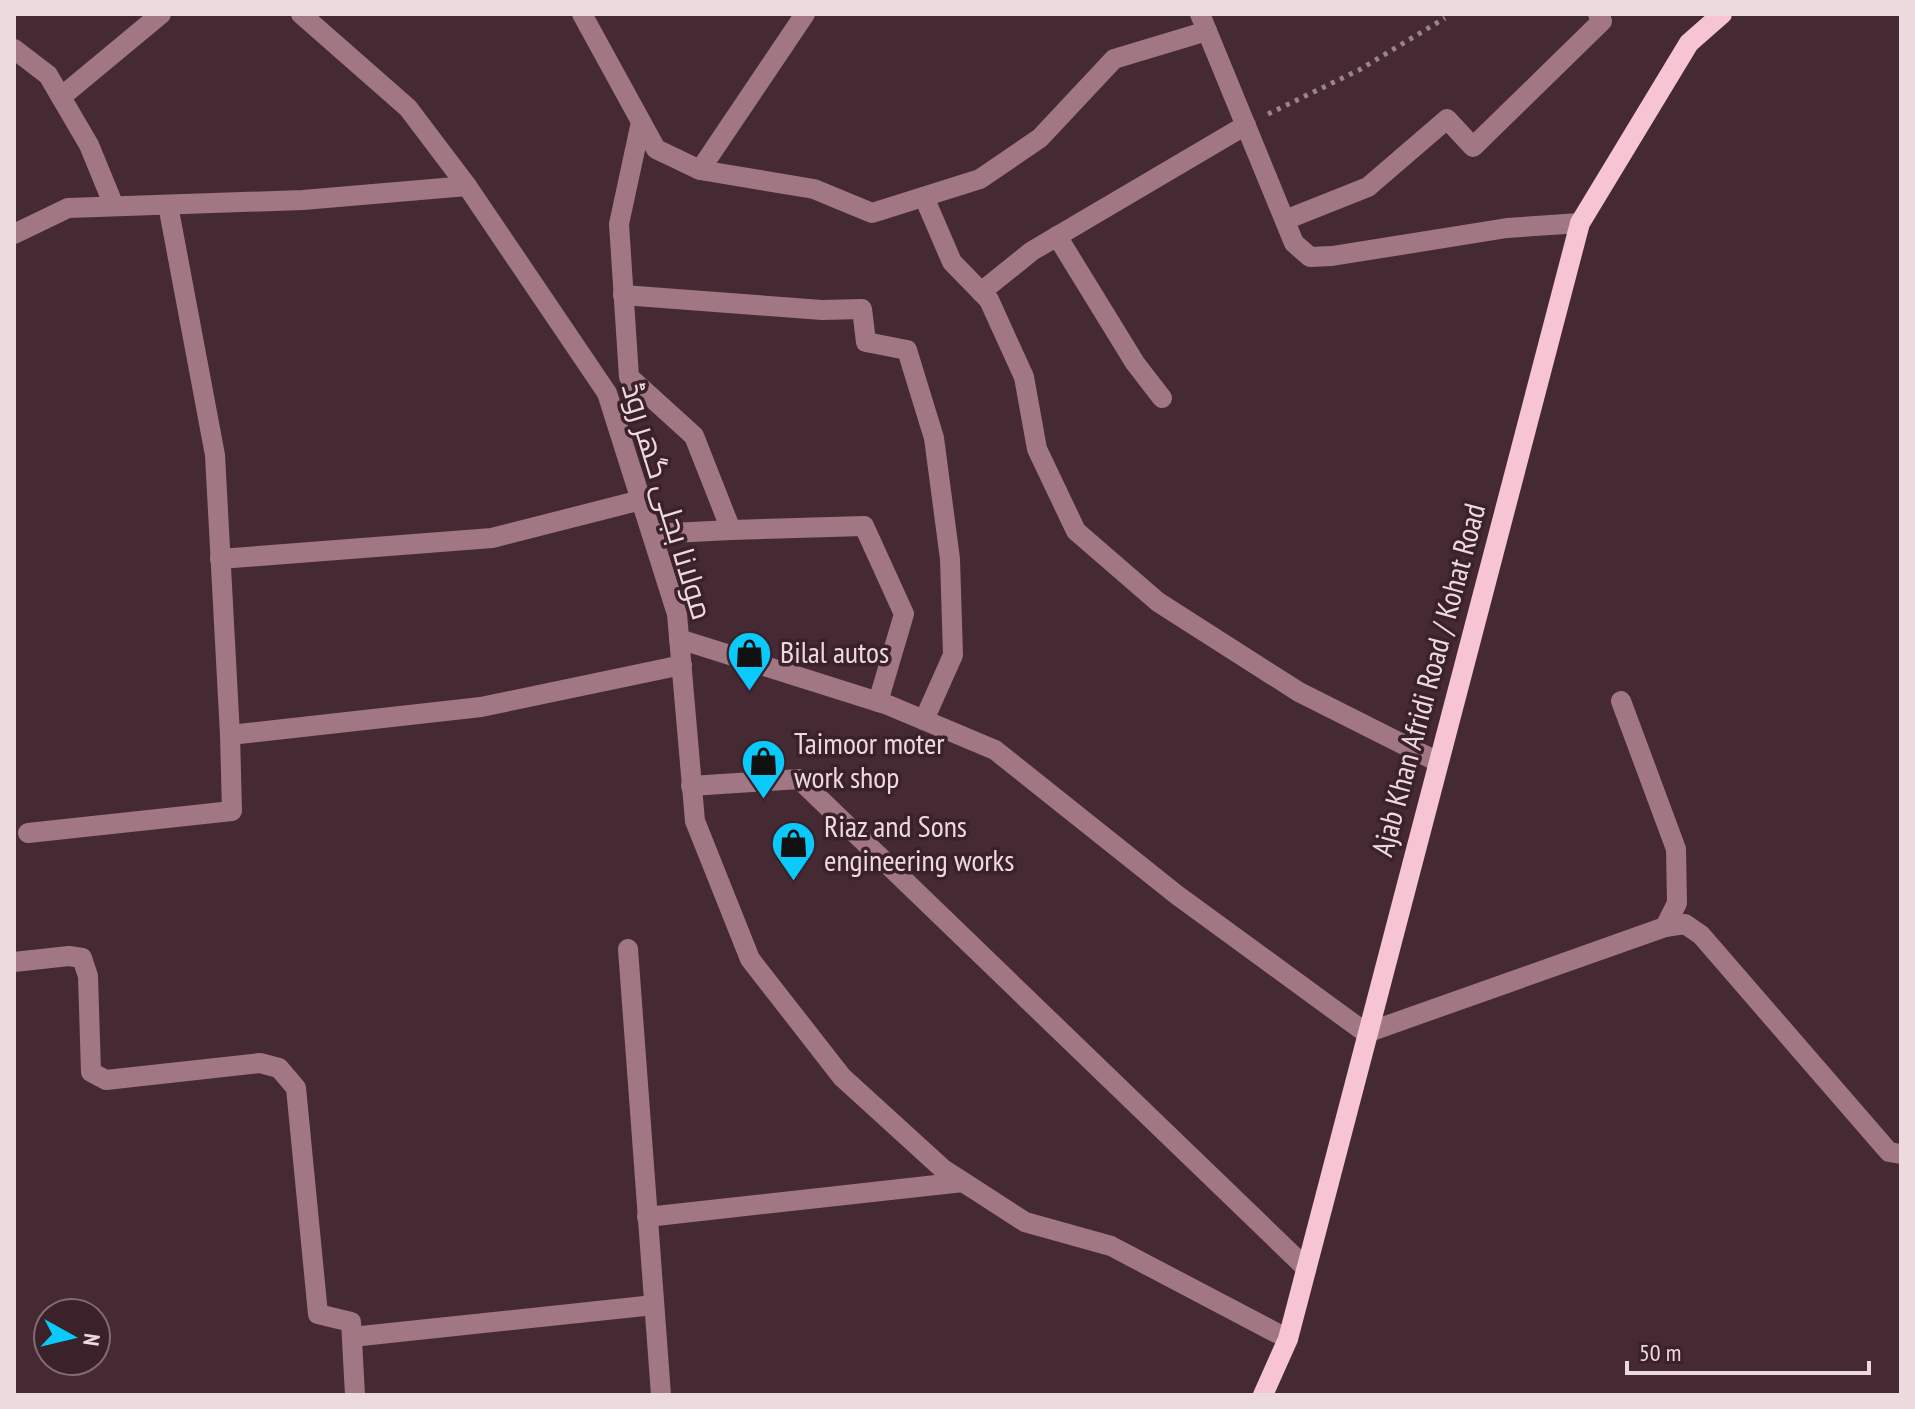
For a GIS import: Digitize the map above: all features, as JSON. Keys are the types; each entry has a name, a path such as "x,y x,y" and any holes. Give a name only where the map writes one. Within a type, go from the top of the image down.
{"main road":[{"name":"Ajab Khan Afridi Road / Kohat Road","path":"1263,1395 1288,1339 1580,223 1689,43 1722,14"}],"street":[{"path":"61,97 161,14"},
{"name":"مولانا بجلی گھر روڈ","path":"301,14 408,108 467,186 607,393 677,614 695,821 750,959 842,1077 943,1169 1025,1222 1111,1246 1288,1339"},
{"path":"582,14 656,149 700,170 814,189 872,213 980,179 1040,138 1114,59 1203,22 1294,243 1310,257 1507,228 1580,223"},
{"path":"700,170 805,14"},
{"path":"1285,220 1368,187 1447,119 1473,147 1602,21 1598,14"},
{"path":"17,54 48,75 89,145 114,206"},
{"path":"641,122 619,224 629,377 694,436 731,530"},
{"path":"981,292 1032,251 1246,125"},
{"path":"14,234 68,208 303,200 467,186"},
{"path":"924,197 952,262 989,300 1024,377 1037,449 1076,531 1158,602 1299,692 1438,762"},
{"path":"28,833 232,811 215,455 168,205"},
{"path":"1057,236 1135,363 1162,398"},
{"path":"623,295 822,310 862,309 866,342 907,350 934,438 950,559 953,655 924,720"},
{"path":"220,559 492,538 641,500"},
{"path":"652,534 864,526 904,614 878,702"},
{"path":"679,639 878,702 995,750 1177,895 1366,1033 1665,927 1685,924 1701,935 1889,1152 1901,1154"},
{"path":"230,735 481,707 682,665"},
{"path":"1621,701 1676,849 1677,903 1665,927"},
{"path":"691,786 799,779 1306,1268"},
{"path":"628,949 661,1395"},
{"path":"14,962 69,956 82,958 88,976 91,1072 106,1080 260,1063 279,1068 296,1088 318,1314 351,1322 355,1395"},
{"path":"647,1217 963,1182"},
{"path":"352,1337 654,1305"}],"path":[{"path":"1246,125 1359,70 1445,18"}],"place":[{"name":"Bilal autos","path":"749,692"},
{"name":"Taimoor moter work shop","path":"763,800"},
{"name":"Riaz and Sons engineering works","path":"793,883"}]}
